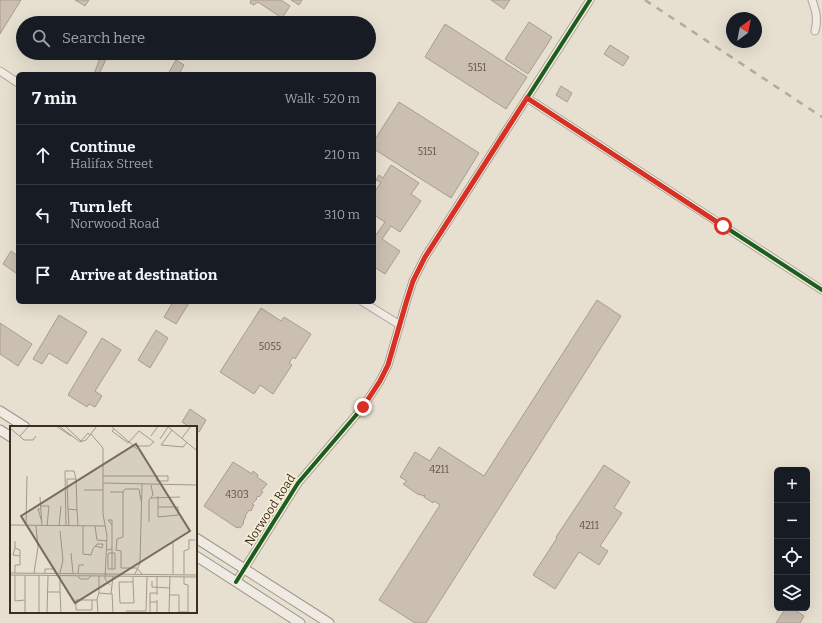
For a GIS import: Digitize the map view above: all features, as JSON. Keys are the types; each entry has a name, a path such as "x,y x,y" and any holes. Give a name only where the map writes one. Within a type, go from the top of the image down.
{"main road":[{"path":"0,411 20,426"},
{"path":"0,430 10,435"},
{"path":"197,539 329,623"},
{"path":"197,557 300,623"}],"street":[{"name":"Norwood Road","path":"236,582 243,568 298,483 363,407 380,381 388,365 413,281 425,257 590,0"},
{"path":"812,0 817,15 815,31"},
{"path":"0,71 16,81"},
{"path":"527,98 822,290"},
{"path":"367,304 400,325"}],"building":[{"path":"0,0 21,0 0,34"},
{"path":"75,0 89,0 85,6"},
{"path":"251,0 281,0 290,6 283,16 279,16 258,2 254,5 250,3"},
{"path":"291,0 302,0 299,5"},
{"path":"491,0 510,0 504,9"},
{"path":"529,22 552,37 528,74 505,59"},
{"path":"445,24 527,77 506,109 425,57"},
{"path":"610,45 629,57 623,66 604,54"},
{"path":"99,60 106,60 100,72 95,72"},
{"path":"176,60 184,65 180,72 169,72"},
{"path":"561,86 572,93 567,102 556,95"},
{"path":"399,102 479,153 451,198 376,150 376,138"},
{"path":"391,165 419,183 411,194 421,201 400,232 391,226 382,239 400,251 385,274 376,268 376,235 385,222 376,216 376,190 381,182 376,180 379,175 383,178"},
{"path":"11,251 16,255 16,273 3,264"},
{"path":"597,300 621,316 426,623 415,623 379,600 440,505 434,501 433,503 424,497 425,495 419,495 403,484 407,481 400,477 415,452 430,461 439,447 484,476"},
{"path":"172,304 188,304 176,324 164,317"},
{"path":"261,308 281,321 284,317 311,334 295,359 293,357 289,363 292,365 273,394 260,385 254,394 220,372"},
{"path":"59,315 87,332 67,364 49,353 42,364 33,359"},
{"path":"0,323 32,344 18,366 0,354"},
{"path":"156,330 168,338 150,368 138,360"},
{"path":"102,338 121,350 95,391 102,396 95,407 89,404 87,407 68,395"},
{"path":"190,409 206,420 199,432 197,431 197,426 188,426 182,422"},
{"path":"233,462 252,474 253,471 258,475 257,477 267,484 261,491 263,492 252,504 254,505 251,511 249,510 245,516 244,523 240,528 237,528 204,506"},
{"path":"604,465 630,482 614,508 622,513 600,546 608,551 599,565 579,552 555,589 533,575 557,538 556,537"},
{"path":"784,611 796,611 804,616 800,623 776,623"}],"railway":[{"path":"645,0 822,117"}],"cycle path":[{"path":"236,582 298,483 363,407 380,381 388,365 413,281 425,257 590,0"},
{"path":"527,98 822,290"}],"route":[{"path":"363,407 380,381 388,365 413,281 425,257 527,98 723,226"}]}
